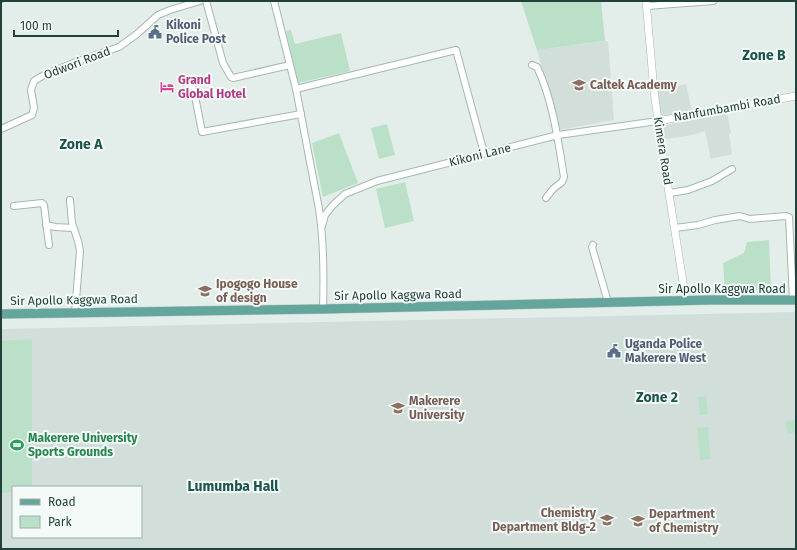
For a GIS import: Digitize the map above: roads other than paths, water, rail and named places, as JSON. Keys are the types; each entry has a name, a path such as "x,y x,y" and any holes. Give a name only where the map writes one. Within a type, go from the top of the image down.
{"main road":[{"name":"Sir Apollo Kaggwa Road","path":"1,314 323,309 686,300 795,300"}],"street":[{"name":"Odwori Road","path":"1,129 32,115 34,108 31,90 34,81 44,75 81,60 119,47 137,34 158,15 200,1"},
{"path":"206,1 223,63 231,77 233,78 290,65"},
{"path":"274,1 296,89 322,226 324,255 323,309"},
{"path":"646,4 713,1"},
{"name":"Kimera Road","path":"646,4 658,121 686,300"},
{"path":"296,89 456,50 484,154"},
{"path":"532,65 537,67 548,96 558,135 564,179 546,198"},
{"path":"189,80 194,91 202,132 301,114"},
{"name":"Nanfumbambi Road","path":"658,121 796,96"},
{"name":"Kikoni Lane","path":"322,226 325,215 345,194 377,181 558,135 658,121"},
{"path":"670,194 688,190 712,181 732,169"},
{"path":"70,200 73,228 80,251 76,312"},
{"path":"14,206 42,203 44,206 49,245"},
{"path":"675,228 698,225 715,220 740,216 750,219 789,217 795,300"},
{"path":"46,225 73,228"},
{"path":"593,245 592,247 608,302"}],"place":[{"name":"Kikoni Police Post","path":"155,32"},
{"name":"Caltek Academy","path":"579,85"},
{"name":"Grand Global Hotel","path":"167,87"},
{"name":"Ipogogo House of design","path":"205,291"},
{"name":"Uganda Police Makerere West","path":"614,351"},
{"name":"Makerere University","path":"398,408"},
{"name":"Makerere University Sports Grounds","path":"17,445"},
{"name":"Chemistry Department Bldg-2","path":"607,520"},
{"name":"Department of Chemistry","path":"638,521"}],"district":[{"name":"Zone B","path":"764,55"},
{"name":"Zone A","path":"81,144"},
{"name":"Zone 2","path":"657,397"},
{"name":"Lumumba Hall","path":"233,486"}]}
